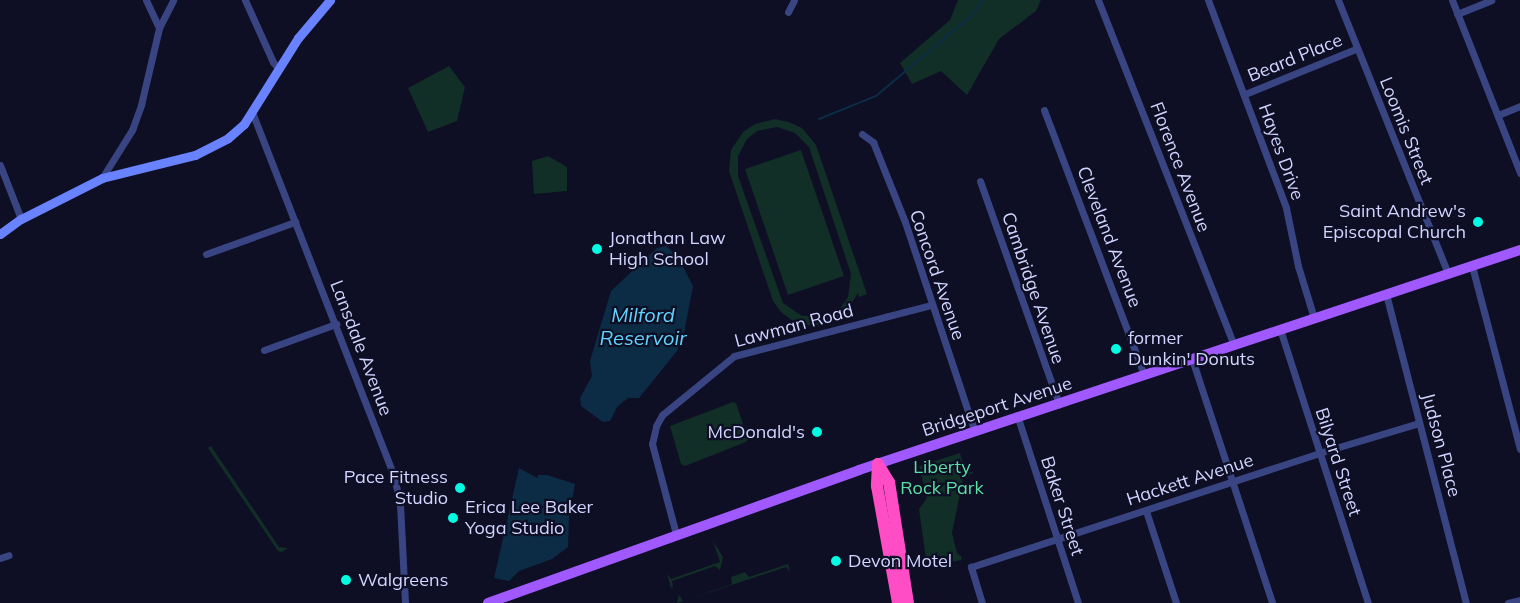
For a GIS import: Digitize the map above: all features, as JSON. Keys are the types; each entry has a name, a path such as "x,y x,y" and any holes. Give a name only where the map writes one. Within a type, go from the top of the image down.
{"highway":[{"path":"878,464 876,486 898,603"},
{"path":"878,464 889,482 909,603"},
{"path":"886,542 891,603"}],"main road":[{"path":"0,234 21,219 102,178 206,150 233,135 252,112 298,38 330,0"},
{"name":"Bridgeport Avenue","path":"488,603 676,534 878,464 1520,250"}],"street":[{"path":"146,0 159,28"},
{"path":"102,178 125,144 137,118 159,28 173,0"},
{"path":"246,0 273,62 278,68"},
{"path":"788,12 794,0"},
{"name":"Florence Avenue","path":"1098,0 1234,345"},
{"name":"Hayes Drive","path":"1208,0 1286,208 1298,266 1314,318"},
{"name":"Loomis Street","path":"1338,0 1448,273"},
{"path":"1452,0 1520,173"},
{"path":"1457,14 1491,0"},
{"name":"Beard Place","path":"1245,94 1356,49"},
{"path":"1498,115 1520,106"},
{"name":"Cleveland Avenue","path":"1044,110 1144,375"},
{"name":"Lansdale Avenue","path":"252,112 397,485 405,603"},
{"name":"Concord Avenue","path":"862,134 873,142 905,222 975,432"},
{"path":"0,165 21,219"},
{"name":"Cambridge Avenue","path":"980,181 1059,404"},
{"path":"206,254 296,222"},
{"path":"1472,266 1520,449"},
{"name":"Judson Place","path":"1386,294 1467,603"},
{"name":"Lawman Road","path":"676,534 652,444 656,426 662,415 727,360 931,305"},
{"path":"264,351 336,324"},
{"name":"Bilyard Street","path":"1280,329 1368,603"},
{"path":"1192,359 1272,603"},
{"name":"Baker Street","path":"1018,418 1078,603"},
{"name":"Hackett Avenue","path":"982,603 971,567 1319,453 1419,423"},
{"path":"1146,511 1176,603"},
{"path":"0,558 9,555"},
{"path":"1508,603 1520,600"}],"green space":[{"path":"958,0 1041,0 1036,11 999,39 967,95 941,71 912,84 900,63 950,20"},
{"path":"449,66 465,87 457,121 428,132 408,88"},
{"path":"775,119 789,122 802,128 816,145 867,294 859,297 858,293 846,312 835,321 821,325 807,325 793,321 781,312 773,301 729,171 731,150 743,132 755,124","holes":["777,127 795,133 809,147 851,274 848,297 841,307 826,316 802,316 783,303 738,176 738,156 747,139 757,131"]},
{"path":"801,150 844,276 788,295 745,169"},
{"path":"548,156 567,167 567,191 534,194 532,161"},
{"path":"733,402 736,403 748,439 746,442 685,466 681,464 670,426"},
{"path":"211,446 279,547 288,548 282,552 278,551 208,448"},
{"name":"Liberty Rock Park","path":"960,453 965,471 974,472 963,479 952,533 957,553 962,557 961,560 927,567 919,509 927,498 919,466"},
{"path":"713,541 723,557 720,570 715,566 672,581 673,587 671,588 667,574 671,579 720,562"},
{"path":"788,564 790,572 786,567 677,603 679,595 683,601 732,584 731,577 745,572 749,577"}],"water":[{"name":"Milford Reservoir","path":"666,246 678,257 693,286 684,333 677,351 639,398 628,398 617,407 610,421 603,422 581,406 580,398 592,376 590,361 611,291 657,248"},
{"path":"519,468 537,478 538,475 547,475 575,484 569,517 568,547 552,559 519,571 509,581 494,578"}],"waterway":[{"path":"819,119 876,96 971,16 983,0"}],"place":[{"name":"Saint Andrew's Episcopal Church","path":"1478,222"},
{"name":"Jonathan Law High School","path":"597,249"},
{"name":"former Dunkin' Donuts","path":"1116,349"},
{"name":"McDonald's","path":"817,432"},
{"name":"Pace Fitness Studio","path":"460,488"},
{"name":"Erica Lee Baker Yoga Studio","path":"453,518"},
{"name":"Devon Motel","path":"836,561"},
{"name":"Walgreens","path":"346,580"}]}
